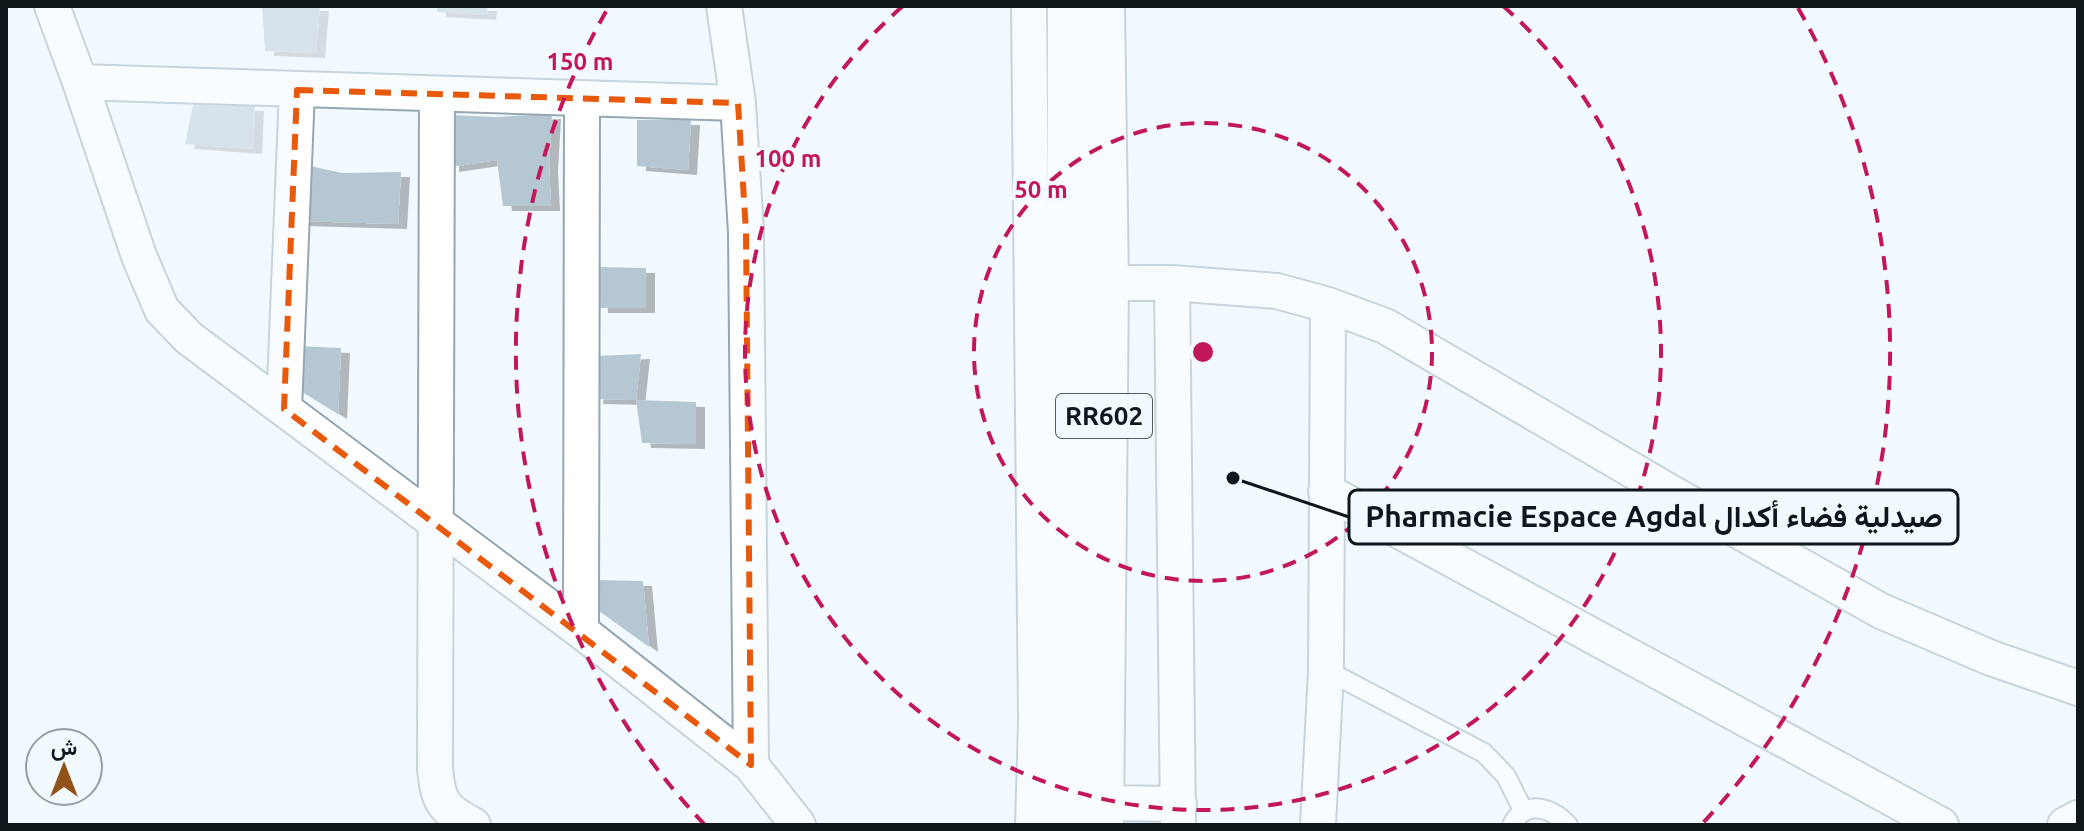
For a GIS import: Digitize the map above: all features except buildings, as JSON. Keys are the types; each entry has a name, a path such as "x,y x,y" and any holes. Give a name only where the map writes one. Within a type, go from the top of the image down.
{"highway":[{"name":"RR602","path":"1070,6 1088,283"},
{"name":"RR602","path":"1091,818 1088,283 1102,6"}],"street":[{"path":"52,6 139,256 162,310 189,338 581,631 751,765 798,825"},
{"path":"724,6 738,103 746,232 751,765"},
{"path":"1029,6 1036,706 1033,825"},
{"path":"80,82 738,103"},
{"path":"284,409 297,90"},
{"path":"437,94 437,790 443,806 473,825"},
{"path":"581,631 582,99"},
{"path":"1088,283 1172,283 1277,291 1328,305 1385,326 1881,611 1991,658 2078,688"},
{"path":"1091,818 1179,815 1172,283"},
{"path":"1318,825 1326,670 1328,305"},
{"path":"1326,491 1941,825"},
{"path":"2065,825 2078,818"}],"lane":[{"path":"1326,670 1484,753 1506,776 1518,818 1540,807 1560,817 1568,825"}],"highlighted area":[{"path":"297,90 738,103 746,232 751,765 284,409"}],"place":[{"name":"Pharmacie Espace Agdal صيدلية فضاء أكدال","path":"1233,478"}]}
